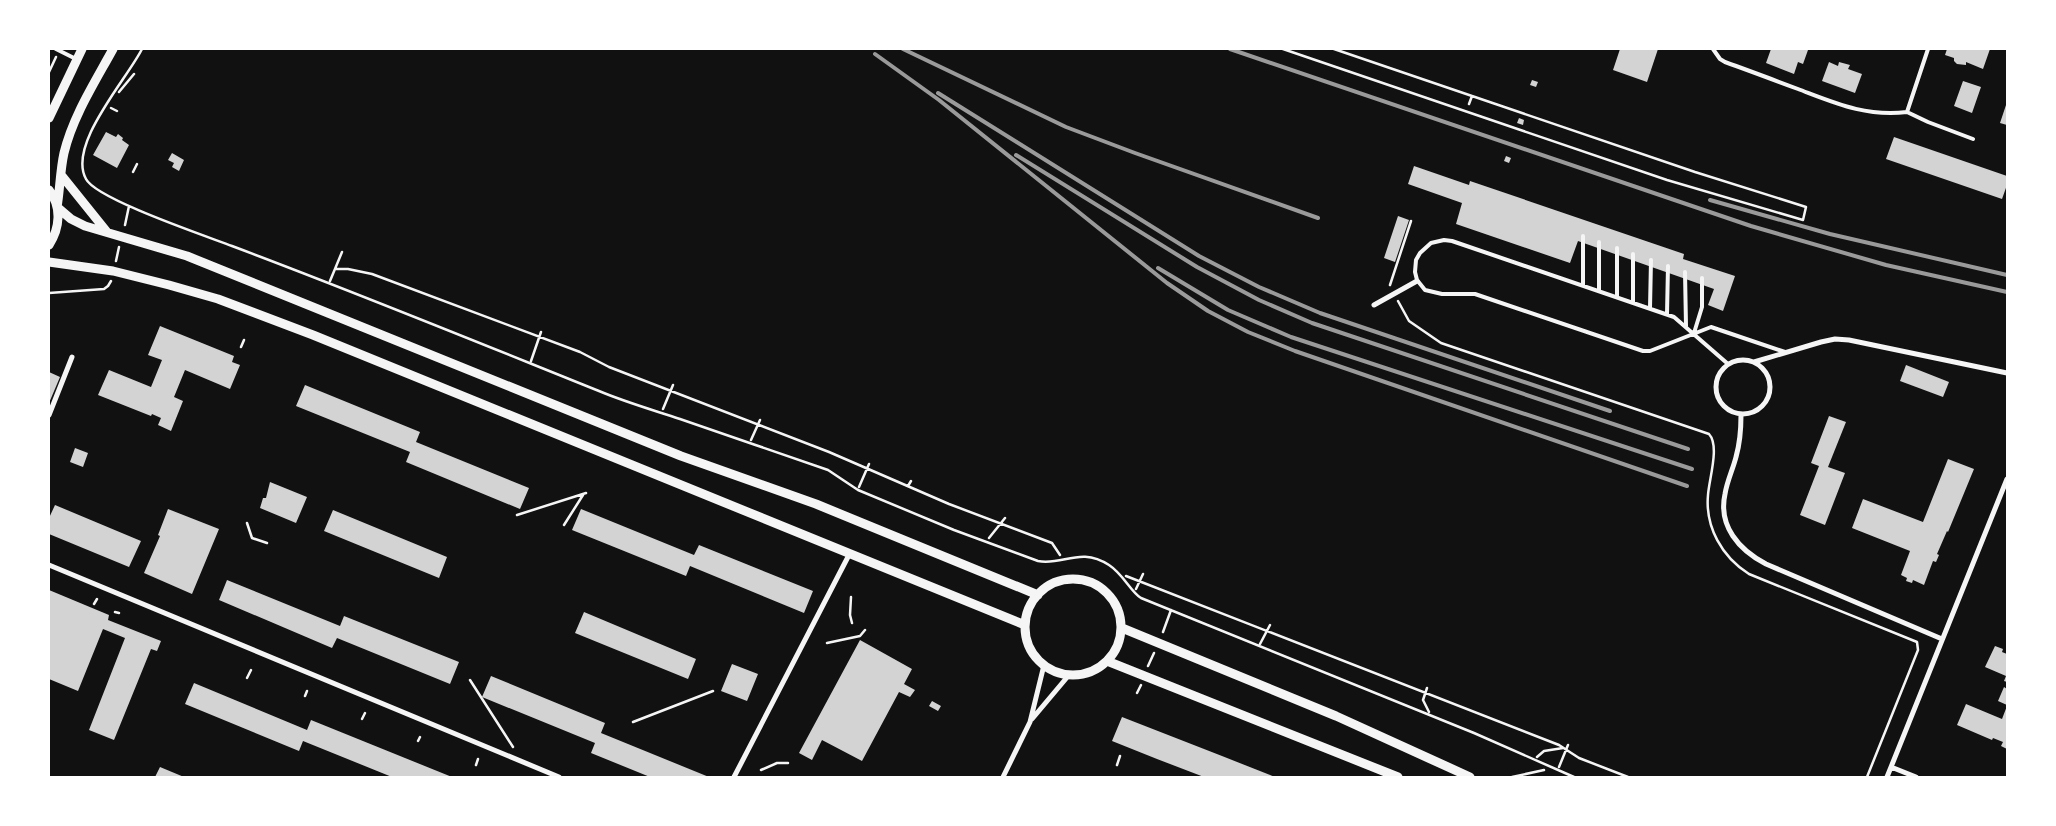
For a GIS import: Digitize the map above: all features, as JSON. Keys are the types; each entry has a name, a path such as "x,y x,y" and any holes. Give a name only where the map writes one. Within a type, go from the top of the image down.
{"street":[{"path":"49,118 82,49"},
{"path":"49,245 54,237 58,222 57,207 64,155 70,135 113,49"},
{"path":"62,176 107,233"},
{"path":"49,190 57,207 71,219 85,226 211,265 681,456 816,504 1038,595"},
{"path":"49,262 114,271 218,299 301,330 1025,625"},
{"path":"1374,306 1417,281"},
{"path":"1754,362 1768,374 1771,390 1765,403 1757,411 1741,415 1726,409 1717,394 1718,377 1728,364 1741,360 1754,362 1835,339 1849,340 2007,373"},
{"path":"49,415 72,357"},
{"path":"1741,415 1740,442 1724,494 1724,505 1730,532 1739,546 1766,564 1942,639"},
{"path":"1887,777 2007,479"},
{"path":"734,777 850,553"},
{"path":"49,565 559,777"},
{"path":"1072,579 1093,583 1108,594 1118,610 1122,628 1120,640 1108,661 1096,670 1083,674 1069,675 1056,672 1044,665 1030,648 1025,625 1027,614 1038,595 1047,587 1059,581 1072,579"},
{"path":"1122,628 1336,716 1470,777"},
{"path":"1108,661 1398,777"},
{"path":"1003,777 1030,722 1044,665"},
{"path":"1030,722 1069,675"},
{"path":"1891,767 1916,777"}],"lane":[{"path":"56,49 76,59"},
{"path":"1714,49 1720,59 1725,62 1846,107 1873,112 1907,112 1928,122 1973,138"},
{"path":"1907,112 1928,49"},
{"path":"1583,236 1583,286"},
{"path":"1728,364 1694,333 1686,326 1667,314 1634,302 1489,253 1444,240 1431,243 1420,252 1415,267 1417,281 1425,290 1432,293 1475,294 1643,351 1650,351 1694,333 1711,327 1785,352"},
{"path":"1599,242 1599,291"},
{"path":"1617,248 1618,297"},
{"path":"1633,254 1634,302"},
{"path":"1650,308 1651,260"},
{"path":"1667,314 1668,266"},
{"path":"1685,272 1686,326"},
{"path":"1694,333 1702,308 1702,278"}],"path":[{"path":"142,49 103,112 91,134 82,157 82,172 89,184 97,191 129,206 330,282 600,392 828,470 858,490 954,530 1038,561 1046,562 1078,556 1103,562 1121,575 1139,597 1474,733 1574,777"},
{"path":"1283,49 1653,175 1802,220 1806,207 1695,172 1334,49"},
{"path":"49,72 53,64"},
{"path":"120,92 134,74"},
{"path":"1469,104 1472,96"},
{"path":"111,108 117,111"},
{"path":"133,172 138,164"},
{"path":"49,293 104,288 109,284 114,271 129,206"},
{"path":"1391,288 1391,280 1411,221"},
{"path":"330,281 342,252"},
{"path":"335,269 348,269 372,274 580,352 609,367 1052,543 1060,555"},
{"path":"1398,303 1409,321 1436,341 1459,348"},
{"path":"531,360 541,332"},
{"path":"241,347 244,340"},
{"path":"663,409 673,385"},
{"path":"751,440 760,420"},
{"path":"859,488 869,464"},
{"path":"908,486 911,481"},
{"path":"517,515 586,493 580,498 564,525"},
{"path":"989,538 1005,518"},
{"path":"246,523 252,538 266,543"},
{"path":"1136,589 1143,574"},
{"path":"1126,576 1565,748 1579,758 1628,777"},
{"path":"851,597 850,615 852,623"},
{"path":"94,604 97,598"},
{"path":"1161,636 1171,610"},
{"path":"115,612 119,614"},
{"path":"1260,644 1270,625"},
{"path":"827,643 860,636 865,630"},
{"path":"247,678 250,670"},
{"path":"1392,679 1394,675"},
{"path":"470,680 523,762"},
{"path":"1427,688 1423,700 1429,712"},
{"path":"305,696 307,691"},
{"path":"633,722 712,691"},
{"path":"362,719 365,713"},
{"path":"418,741 420,737"},
{"path":"1558,767 1568,745"},
{"path":"1537,757 1544,751 1565,748"},
{"path":"1117,765 1120,756"},
{"path":"476,764 478,760"},
{"path":"761,770 777,763 788,763"},
{"path":"1512,777 1544,770"}],"building":[{"path":"1620,49 1658,49 1647,82 1613,70"},
{"path":"1771,49 1808,50 1803,64 1798,62 1794,74 1766,63"},
{"path":"1947,49 1990,49 1983,69 1966,62 1966,65 1957,64 1954,58 1945,55"},
{"path":"1829,62 1838,66 1839,62 1850,65 1848,69 1862,74 1855,93 1822,81"},
{"path":"1532,80 1538,82 1536,87 1530,85"},
{"path":"1963,81 1981,87 1972,113 1954,106"},
{"path":"2007,102 2007,125 2000,123"},
{"path":"1519,118 1524,120 1523,125 1517,123"},
{"path":"106,132 116,137 118,134 129,145 117,168 93,155"},
{"path":"1894,137 2007,176 2007,185 2002,199 1886,159"},
{"path":"172,153 184,160 179,171 172,167 174,163 168,160"},
{"path":"1506,156 1511,158 1509,163 1504,161"},
{"path":"1414,166 1469,185 1470,181 1684,254 1683,259 1735,276 1723,311 1708,305 1714,289 1578,241 1570,263 1456,224 1462,203 1408,184"},
{"path":"1398,216 1409,220 1395,262 1384,258"},
{"path":"160,326 234,356 232,362 240,365 230,389 185,370 174,397 183,401 171,431 158,425 161,418 152,414 151,416 98,395 109,370 151,387 162,360 148,355"},
{"path":"1906,365 1949,382 1943,397 1900,381"},
{"path":"49,372 60,377 49,403"},
{"path":"305,385 420,432 416,442 529,488 520,509 406,462 410,452 296,406"},
{"path":"1829,416 1846,422 1828,467 1845,473 1825,525 1800,515 1819,466 1811,463"},
{"path":"75,448 88,453 83,467 70,462"},
{"path":"1948,459 1974,469 1937,554 1939,555 1936,562 1933,561 1924,585 1913,580 1912,583 1906,581 1907,578 1901,575 1910,551 1852,528 1863,499 1923,522"},
{"path":"270,482 307,497 296,523 260,508 263,498 266,498"},
{"path":"55,505 141,541 129,567 49,534 49,518"},
{"path":"168,509 219,529 192,594 144,573 160,536 158,535"},
{"path":"581,509 694,555 699,545 813,591 804,613 690,566 686,576 572,530"},
{"path":"333,510 447,557 439,578 324,531"},
{"path":"227,580 340,626 344,616 459,662 450,684 337,638 332,648 219,600"},
{"path":"49,590 109,615 108,620 161,641 157,651 151,649 114,740 89,730 125,638 103,629 78,691 49,679"},
{"path":"584,612 696,659 688,679 575,633"},
{"path":"860,640 912,669 904,684 915,690 910,697 899,692 862,761 822,740 812,760 799,753"},
{"path":"1995,646 2003,649 2002,652 2007,654 2007,682 2004,681 2006,676 1985,667"},
{"path":"732,664 758,674 747,701 721,691"},
{"path":"491,676 605,723 601,733 709,777 650,777 591,753 595,743 482,697"},
{"path":"194,683 307,730 311,720 452,777 392,777 303,741 299,751 185,704"},
{"path":"2004,687 2007,689 2007,705 1998,701"},
{"path":"932,701 941,706 938,711 929,706"},
{"path":"1966,704 2002,719 2007,706 2007,749 2001,746 2003,742 1993,738 1992,740 1957,725"},
{"path":"1122,717 1275,777 1204,777 1157,759 1112,741"},
{"path":"160,767 184,777 155,777"}],"railway":[{"path":"903,49 1066,127 1318,218"},
{"path":"1230,49 1751,226 1886,265 2007,292"},
{"path":"875,54 939,100 1167,283 1208,311 1248,332 1295,351 1687,486"},
{"path":"938,93 1199,256 1259,287 1320,313 1610,411"},
{"path":"1016,155 1197,267 1259,300 1312,323 1688,449"},
{"path":"1710,200 1830,234 2007,275"},
{"path":"1158,268 1228,310 1291,337 1692,469"}]}
